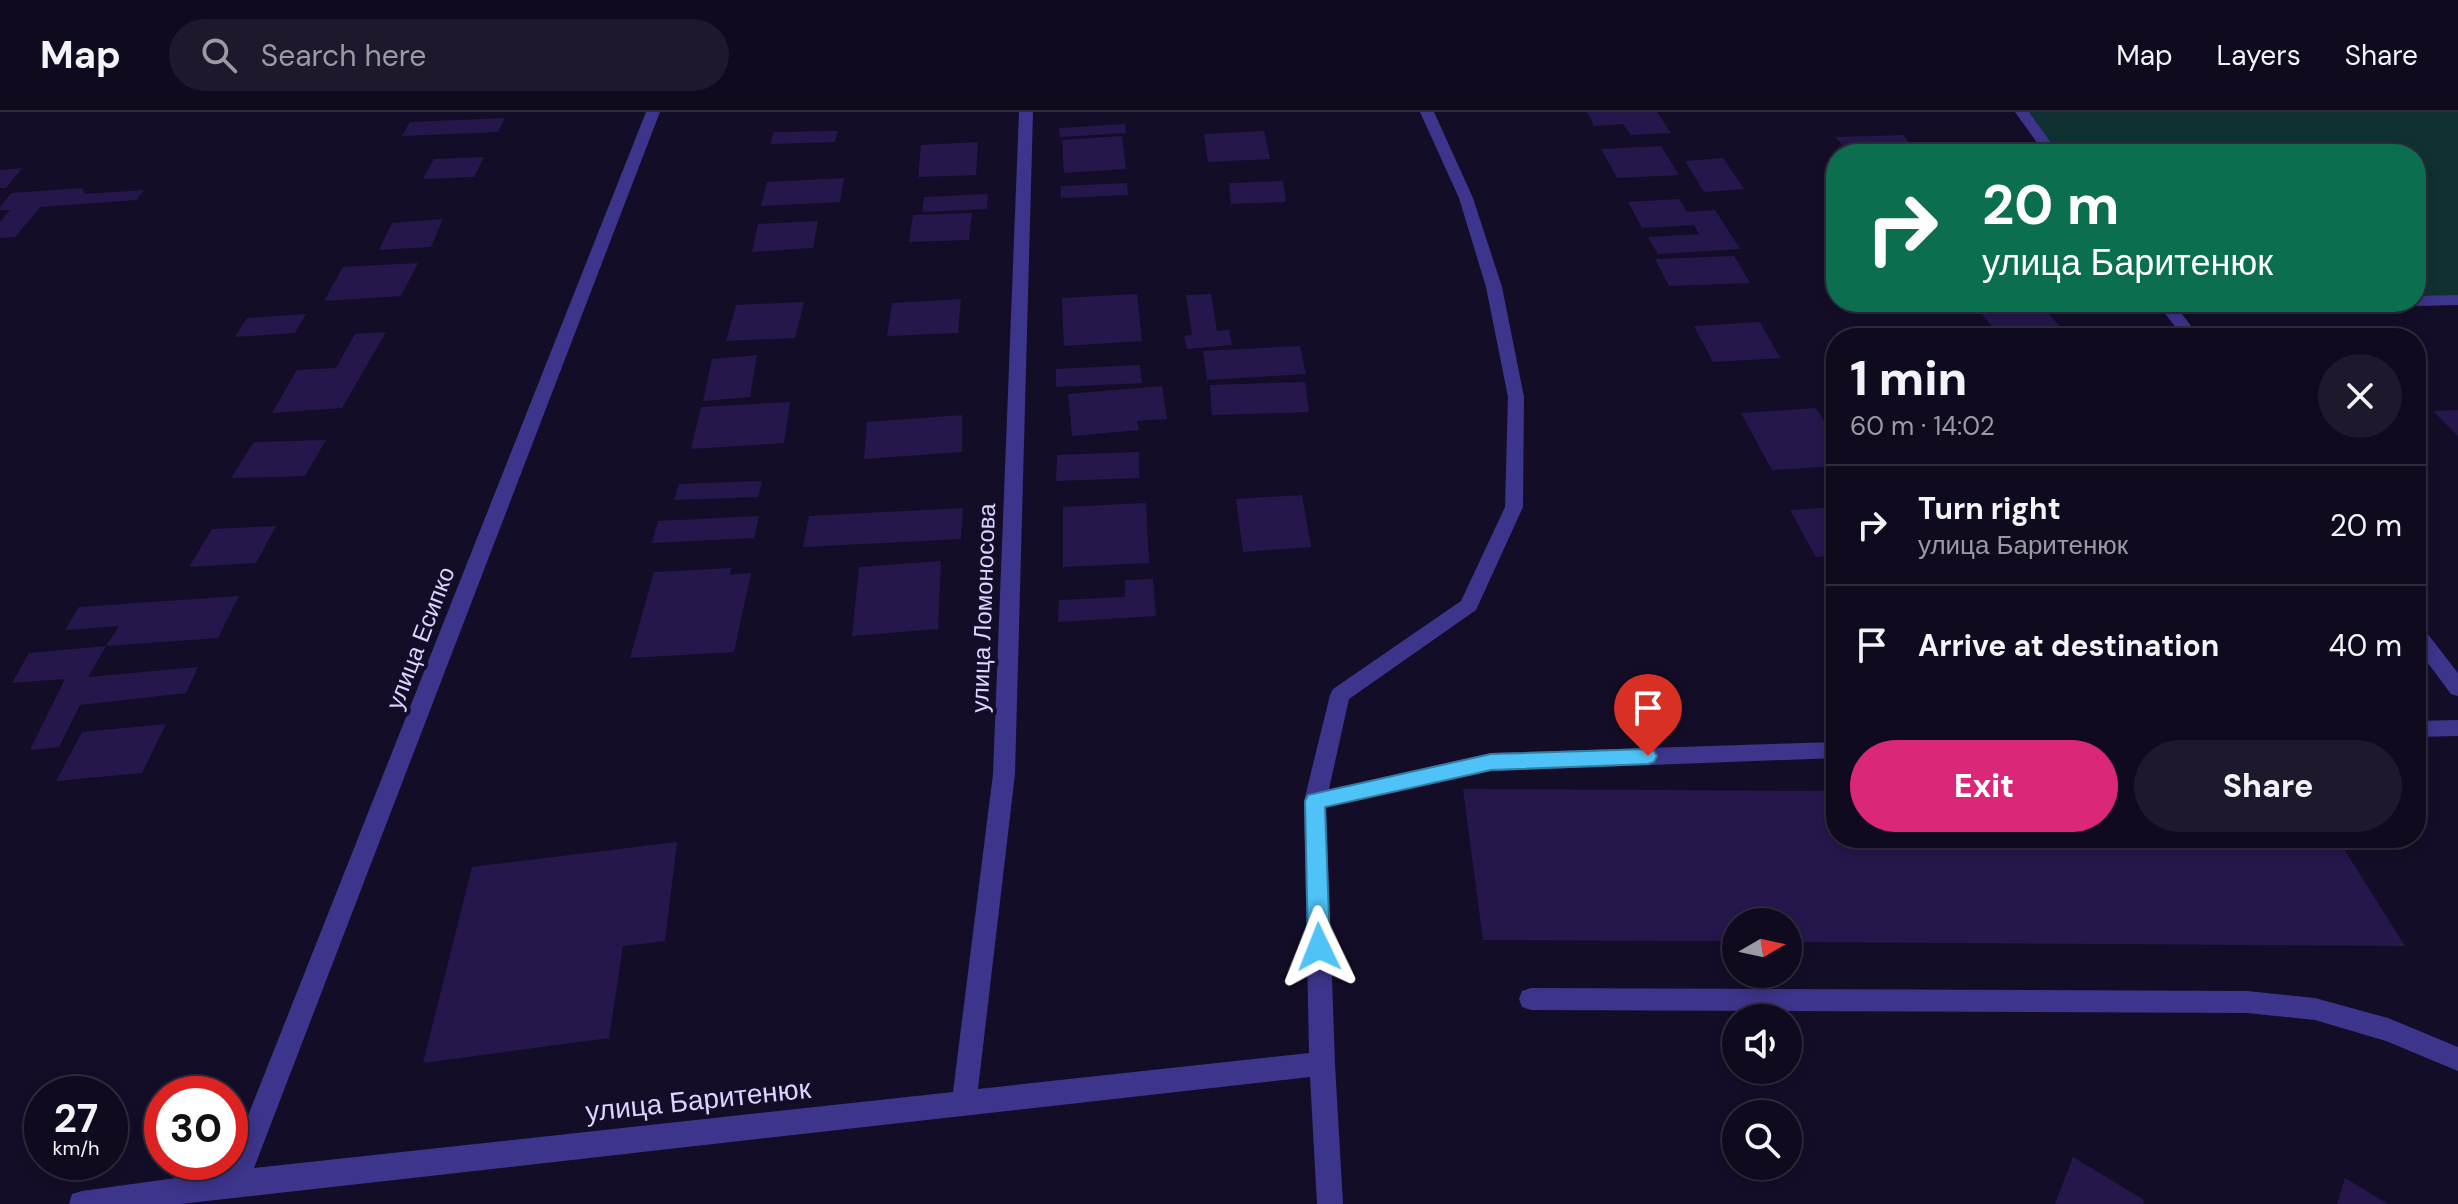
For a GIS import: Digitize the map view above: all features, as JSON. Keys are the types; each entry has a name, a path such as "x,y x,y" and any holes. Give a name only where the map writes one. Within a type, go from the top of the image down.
{"street":[{"name":"улица Есипко","path":"235,1183 653,112"},
{"name":"улица Ломоносова","path":"964,1103 1004,774 1026,112"},
{"path":"1330,1204 1322,1064 1315,801 1340,695 1469,605 1514,507 1516,397 1494,287 1466,198 1427,112"},
{"path":"2022,112 2045,144"},
{"path":"2426,301 2458,300"},
{"path":"2172,312 2184,328"},
{"path":"2426,646 2458,688"},
{"path":"2426,729 2458,728"},
{"path":"1315,801 1491,762 1826,750"},
{"path":"1531,999 2247,1002 2315,1009 2388,1030 2458,1059"},
{"name":"улица Баритенюк","path":"82,1204 235,1183 1322,1064"}],"green space":[{"path":"2022,112 2458,112 2458,300 2426,301 2426,144 2045,144"}],"building":[{"path":"1587,112 1657,112 1671,133 1631,135 1623,124 1594,126"},
{"path":"505,118 498,132 402,136 410,122"},
{"path":"1125,124 1126,133 1060,137 1059,128"},
{"path":"838,131 835,142 770,144 774,132"},
{"path":"1264,131 1270,159 1208,162 1204,134"},
{"path":"1903,135 1910,144 1841,144 1836,137"},
{"path":"1122,136 1126,169 1064,173 1062,140"},
{"path":"978,142 976,175 918,177 921,145"},
{"path":"1661,146 1679,175 1617,178 1601,149"},
{"path":"484,157 474,177 423,179 434,159"},
{"path":"1723,158 1744,189 1704,192 1685,161"},
{"path":"22,168 6,188 0,188 0,170"},
{"path":"844,178 840,202 761,206 767,182"},
{"path":"1283,181 1286,202 1231,204 1229,183"},
{"path":"1127,183 1128,195 1061,198 1061,186"},
{"path":"82,188 85,194 144,190 136,200 40,207 15,237 0,238 0,222 10,210 0,210 0,207 11,193"},
{"path":"988,194 987,209 922,212 924,197"},
{"path":"1679,199 1687,212 1715,210 1740,249 1658,254 1648,237 1699,234 1694,225 1642,228 1628,202"},
{"path":"972,213 969,240 909,242 913,215"},
{"path":"443,219 431,247 379,250 392,223"},
{"path":"818,221 813,248 752,252 758,224"},
{"path":"1734,256 1750,283 1669,286 1655,259"},
{"path":"418,263 401,296 324,301 343,267"},
{"path":"1137,294 1142,341 1064,346 1062,298"},
{"path":"1211,294 1217,331 1229,330 1232,345 1187,349 1184,336 1192,335 1186,295"},
{"path":"961,299 958,333 887,336 892,303"},
{"path":"804,302 795,338 726,341 736,305"},
{"path":"1980,312 2047,312 2062,328 1994,328"},
{"path":"306,314 295,333 235,337 247,318"},
{"path":"1760,322 1780,358 1713,362 1694,326"},
{"path":"386,332 342,408 272,413 297,370 336,368 355,334"},
{"path":"1300,346 1306,374 1207,380 1203,351"},
{"path":"757,355 750,397 703,401 712,359"},
{"path":"1140,365 1142,383 1056,387 1056,369"},
{"path":"1305,382 1309,412 1212,415 1210,385"},
{"path":"1162,386 1167,419 1137,421 1139,430 1072,436 1068,394"},
{"path":"790,402 784,443 691,449 701,407"},
{"path":"1816,408 1826,424 1826,467 1772,470 1741,413"},
{"path":"2458,410 2458,436 2433,411"},
{"path":"962,415 962,452 864,459 867,422"},
{"path":"326,440 305,476 231,478 254,442"},
{"path":"1139,452 1139,478 1056,481 1057,455"},
{"path":"762,481 758,497 674,500 679,484"},
{"path":"1302,495 1311,547 1243,552 1236,499"},
{"path":"1146,503 1149,563 1063,567 1063,507"},
{"path":"963,508 961,539 803,547 809,516"},
{"path":"1826,508 1826,556 1816,557 1790,510"},
{"path":"759,516 754,538 652,543 658,521"},
{"path":"276,526 256,563 189,567 212,529"},
{"path":"941,561 938,629 852,636 859,567"},
{"path":"731,568 730,575 751,573 734,652 630,658 654,572"},
{"path":"1153,579 1156,616 1058,622 1059,600 1125,597 1125,580"},
{"path":"239,596 218,638 106,646 119,626 65,630 79,607"},
{"path":"106,646 88,677 198,667 186,693 80,705 59,747 30,750 65,679 12,683 29,653"},
{"path":"166,724 142,773 56,781 82,732"},
{"path":"1463,789 1826,791 1826,848 2343,848 2405,946 1802,942 1802,908 1722,908 1722,941 1483,940"},
{"path":"677,842 665,941 623,946 609,1038 423,1063 472,867"},
{"path":"2073,1157 2144,1200 2143,1204 2055,1204"},
{"path":"2345,1178 2388,1204 2337,1204"}],"route":[{"path":"1319,947 1315,801 1491,762 1648,756"}]}
